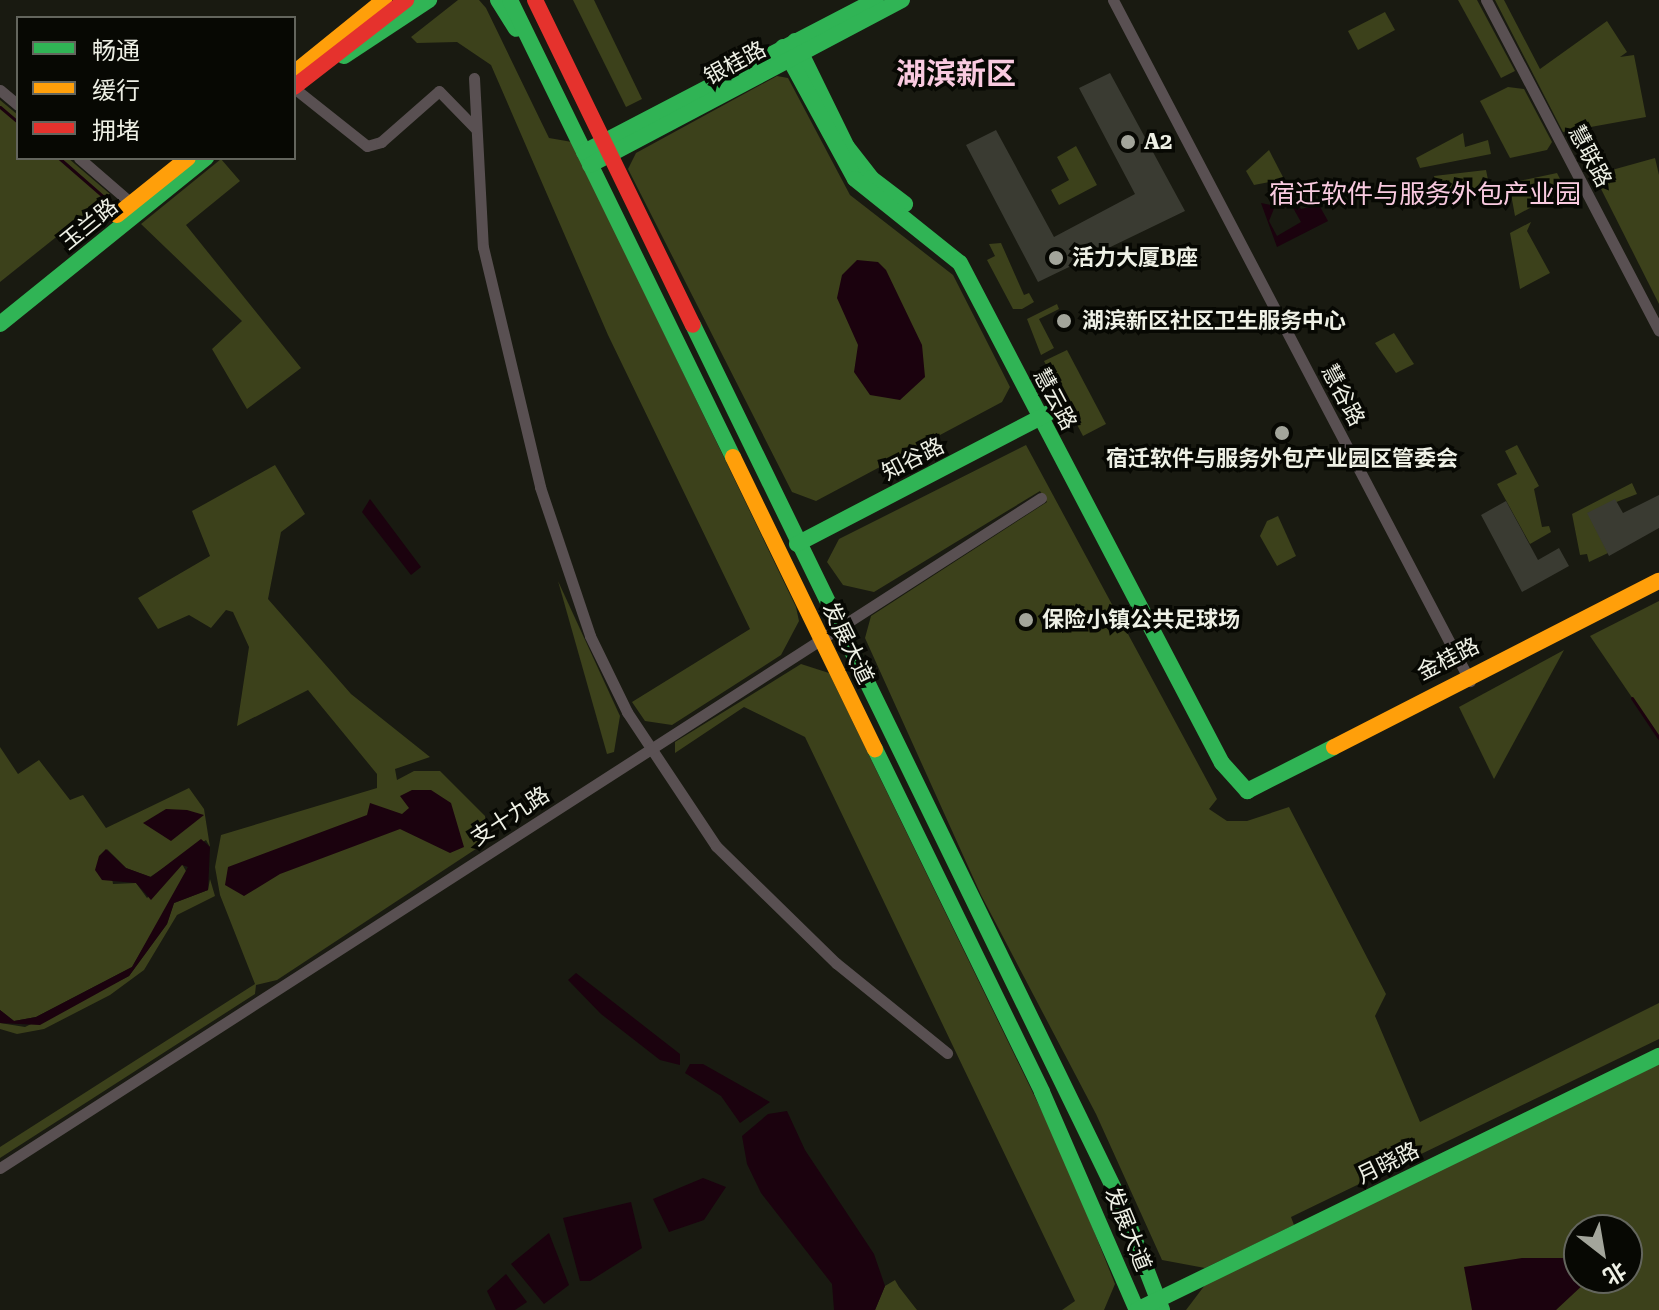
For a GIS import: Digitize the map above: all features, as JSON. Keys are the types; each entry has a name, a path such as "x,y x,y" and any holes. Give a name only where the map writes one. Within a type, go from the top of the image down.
{"street":[{"path":"296,86 369,0"},
{"path":"317,61 384,0"},
{"path":"296,72 406,0"},
{"path":"317,61 368,45 429,0"},
{"path":"498,0 557,96"},
{"name":"发展大道","path":"510,0 1042,1092 1137,1310"},
{"name":"发展大道","path":"538,0 794,540 1119,1199 1160,1305"},
{"name":"银桂路","path":"587,158 792,50 876,0"},
{"name":"银桂路","path":"792,50 902,0"},
{"name":"慧谷路","path":"1113,0 1468,677"},
{"name":"慧联路","path":"1486,0 1659,331"},
{"name":"慧云路","path":"792,50 860,165 964,252 1042,411 1229,761 1237,774 1258,786"},
{"path":"474,78 483,247 540,487 590,636 650,749 738,872 836,963 947,1053"},
{"path":"0,90 16,103"},
{"path":"296,90 367,146 381,142 439,91 476,129"},
{"path":"81,160 136,207"},
{"name":"玉兰路","path":"0,324 186,160"},
{"name":"玉兰路","path":"0,309 203,160"},
{"name":"知谷路","path":"794,540 1042,411"},
{"name":"支十九路","path":"0,1168 1041,498"},
{"name":"金桂路","path":"1468,677 1659,573"},
{"name":"金桂路","path":"1258,786 1659,581"},
{"name":"月晓路","path":"1137,1310 1160,1305 1659,1056"}],"green space":[{"path":"458,0 479,0 486,8 549,138 572,142 796,607 799,621 781,655 672,725 645,721 632,702 750,629 608,335 491,65 457,42 417,43 411,37"},
{"path":"573,0 594,0 642,99 626,107"},
{"path":"1458,0 1477,0 1515,71 1501,78"},
{"path":"1495,0 1504,0 1540,69 1607,21 1627,52 1620,57 1634,55 1646,117 1563,132"},
{"path":"1385,12 1395,30 1358,50 1348,31"},
{"path":"777,76 788,78 850,195 953,275 1010,387 1002,402 816,501 792,492 628,169 636,153"},
{"path":"1508,87 1524,89 1552,142 1547,150 1510,158 1480,101"},
{"path":"0,100 16,113 16,160 70,160 110,194 0,282"},
{"path":"1463,133 1465,147 1488,140 1491,154 1420,168 1416,158"},
{"path":"1076,146 1097,185 1059,205 1051,190 1069,180 1057,157"},
{"path":"1269,150 1284,179 1254,185 1246,171"},
{"path":"1655,158 1659,175 1659,304 1594,175"},
{"path":"222,160 240,181 186,225 301,368 247,409 212,349 242,321 141,224"},
{"path":"1486,170 1492,199 1486,202 1482,196 1469,202 1461,188 1437,192 1434,176"},
{"path":"1557,173 1565,189 1515,216 1509,183"},
{"path":"1531,222 1527,231 1550,273 1520,289 1510,233"},
{"path":"1001,243 1024,295 1029,293 1034,302 1022,309 1013,309 987,260 995,256 989,244"},
{"path":"1057,304 1059,309 1039,319 1054,348 1041,355 1027,319"},
{"path":"1394,333 1414,364 1396,373 1375,343"},
{"path":"1067,350 1106,424 1083,436 1044,361"},
{"path":"1026,445 1217,799 1209,809 1227,821 1247,821 1289,807 1386,994 1375,1016 1420,1122 1659,1003 1659,1039 1291,1217 1294,1225 1205,1268 1162,1260 1096,1114 981,895 865,638 871,616 1047,502 1040,491 874,592 843,585 827,562 839,539"},
{"path":"1517,445 1539,486 1534,489 1542,527 1549,526 1551,532 1530,544 1497,484 1517,474 1505,451"},
{"path":"275,465 305,514 281,532 268,599 351,694 430,757 395,769 397,780 414,771 440,771 485,816 488,841 277,980 256,985 255,994 0,1158 0,1147 255,984 220,895 215,867 221,835 377,788 377,774 308,690 237,726 249,647 233,612 226,610 211,628 189,615 158,629 138,598 210,556 192,511"},
{"path":"1632,483 1637,494 1588,513 1608,553 1589,562 1587,554 1580,555 1572,514"},
{"path":"1278,516 1296,556 1277,566 1260,536 1267,521"},
{"path":"558,581 620,716 614,752 607,754"},
{"path":"1659,601 1659,737 1590,636"},
{"path":"1564,650 1494,779 1459,707"},
{"path":"801,664 829,673 1066,1161 1115,1284 1104,1310 1062,1310 1075,1301 805,737 744,707 675,753 675,742"},
{"path":"0,747 18,774 39,760 70,800 83,795 106,828 189,788 204,809 210,847 206,840 150,877 126,868 107,849 113,884 136,883 147,898 182,864 187,873 132,967 36,1017 14,1021 0,1010"},
{"path":"210,879 215,896 177,915 144,970 110,995 44,1029 17,1034 0,1029 0,1023 25,1027 129,976 167,924 174,903 208,890"},
{"path":"1659,1064 1659,1310 1186,1310 1208,1281"},
{"path":"895,1280 917,1310 875,1310 885,1286"}],"shaded area":[{"path":"1294,196 1301,209 1319,205 1328,221 1277,247 1261,203 1275,206 1269,221 1277,236 1301,222 1288,199"},
{"path":"857,260 878,262 886,270 922,345 925,377 900,400 870,395 854,372 858,345 837,298 842,275"},
{"path":"370,499 421,567 411,575 362,512"},
{"path":"412,790 431,790 451,803 464,847 450,853 400,829 280,874 244,896 225,885 228,867 367,815 370,803 402,814 409,808 400,796"},
{"path":"166,809 204,815 171,841 143,823"},
{"path":"201,839 210,847 208,890 174,903 167,924 129,976 40,1025 0,1023 0,1010 14,1021 36,1017 132,967 188,867 182,865 151,900 136,883 102,880 95,870 99,856 106,849 126,868 151,877"},
{"path":"576,973 680,1054 680,1065 660,1060 601,1014 568,980"},
{"path":"690,1064 703,1064 770,1102 740,1123 721,1096 685,1073"},
{"path":"787,1111 805,1150 874,1254 885,1286 875,1310 834,1310 832,1284 761,1193 747,1164 742,1136 768,1114"},
{"path":"703,1178 726,1187 704,1220 669,1232 653,1199"},
{"path":"631,1202 642,1248 590,1281 580,1281 563,1218"},
{"path":"549,1233 569,1285 544,1304 511,1264"},
{"path":"1522,1258 1563,1258 1563,1294 1573,1294 1556,1310 1472,1310 1464,1267"},
{"path":"506,1274 527,1302 515,1310 496,1310 487,1291"}],"building":[{"path":"1110,73 1185,211 1038,282 966,145 996,130 1054,237 1135,194 1079,88"},
{"path":"1659,495 1659,528 1609,556 1587,513 1615,499 1623,513"},
{"path":"1506,501 1538,560 1559,548 1569,566 1522,592 1481,515"}],"waterway":[{"path":"0,107 16,120"},
{"path":"61,160 105,198"},
{"path":"1632,698 1659,738"}],"traffic: fast":[{"path":"344,56 429,0"},
{"path":"498,0 516,29"},
{"path":"510,0 733,457"},
{"path":"584,152 876,0"},
{"path":"590,165 902,0"},
{"path":"795,41 847,147 871,178 905,204"},
{"path":"783,47 855,179 960,263 1222,763 1247,791 1334,747"},
{"path":"0,324 204,160"},
{"path":"693,325 1119,1199 1162,1310"},
{"path":"797,544 1047,414"},
{"path":"875,749 1042,1092 1137,1310"},
{"path":"1137,1310 1659,1056"}],"traffic: slow":[{"path":"296,71 384,0"},
{"path":"117,215 186,160"},
{"path":"733,457 875,749"},
{"path":"1334,747 1659,581"}],"traffic: jam":[{"path":"296,85 406,0"},
{"path":"535,0 693,325"}],"place":[{"name":"A2","path":"1128,142"},
{"name":"活力大厦B座","path":"1056,258"},
{"name":"湖滨新区社区卫生服务中心","path":"1064,321"},
{"name":"宿迁软件与服务外包产业园区管委会","path":"1282,433"},
{"name":"保险小镇公共足球场","path":"1026,620"}],"district":[{"name":"湖滨新区","path":"956,74"},
{"name":"宿迁软件与服务外包产业园","path":"1425,195"}]}
